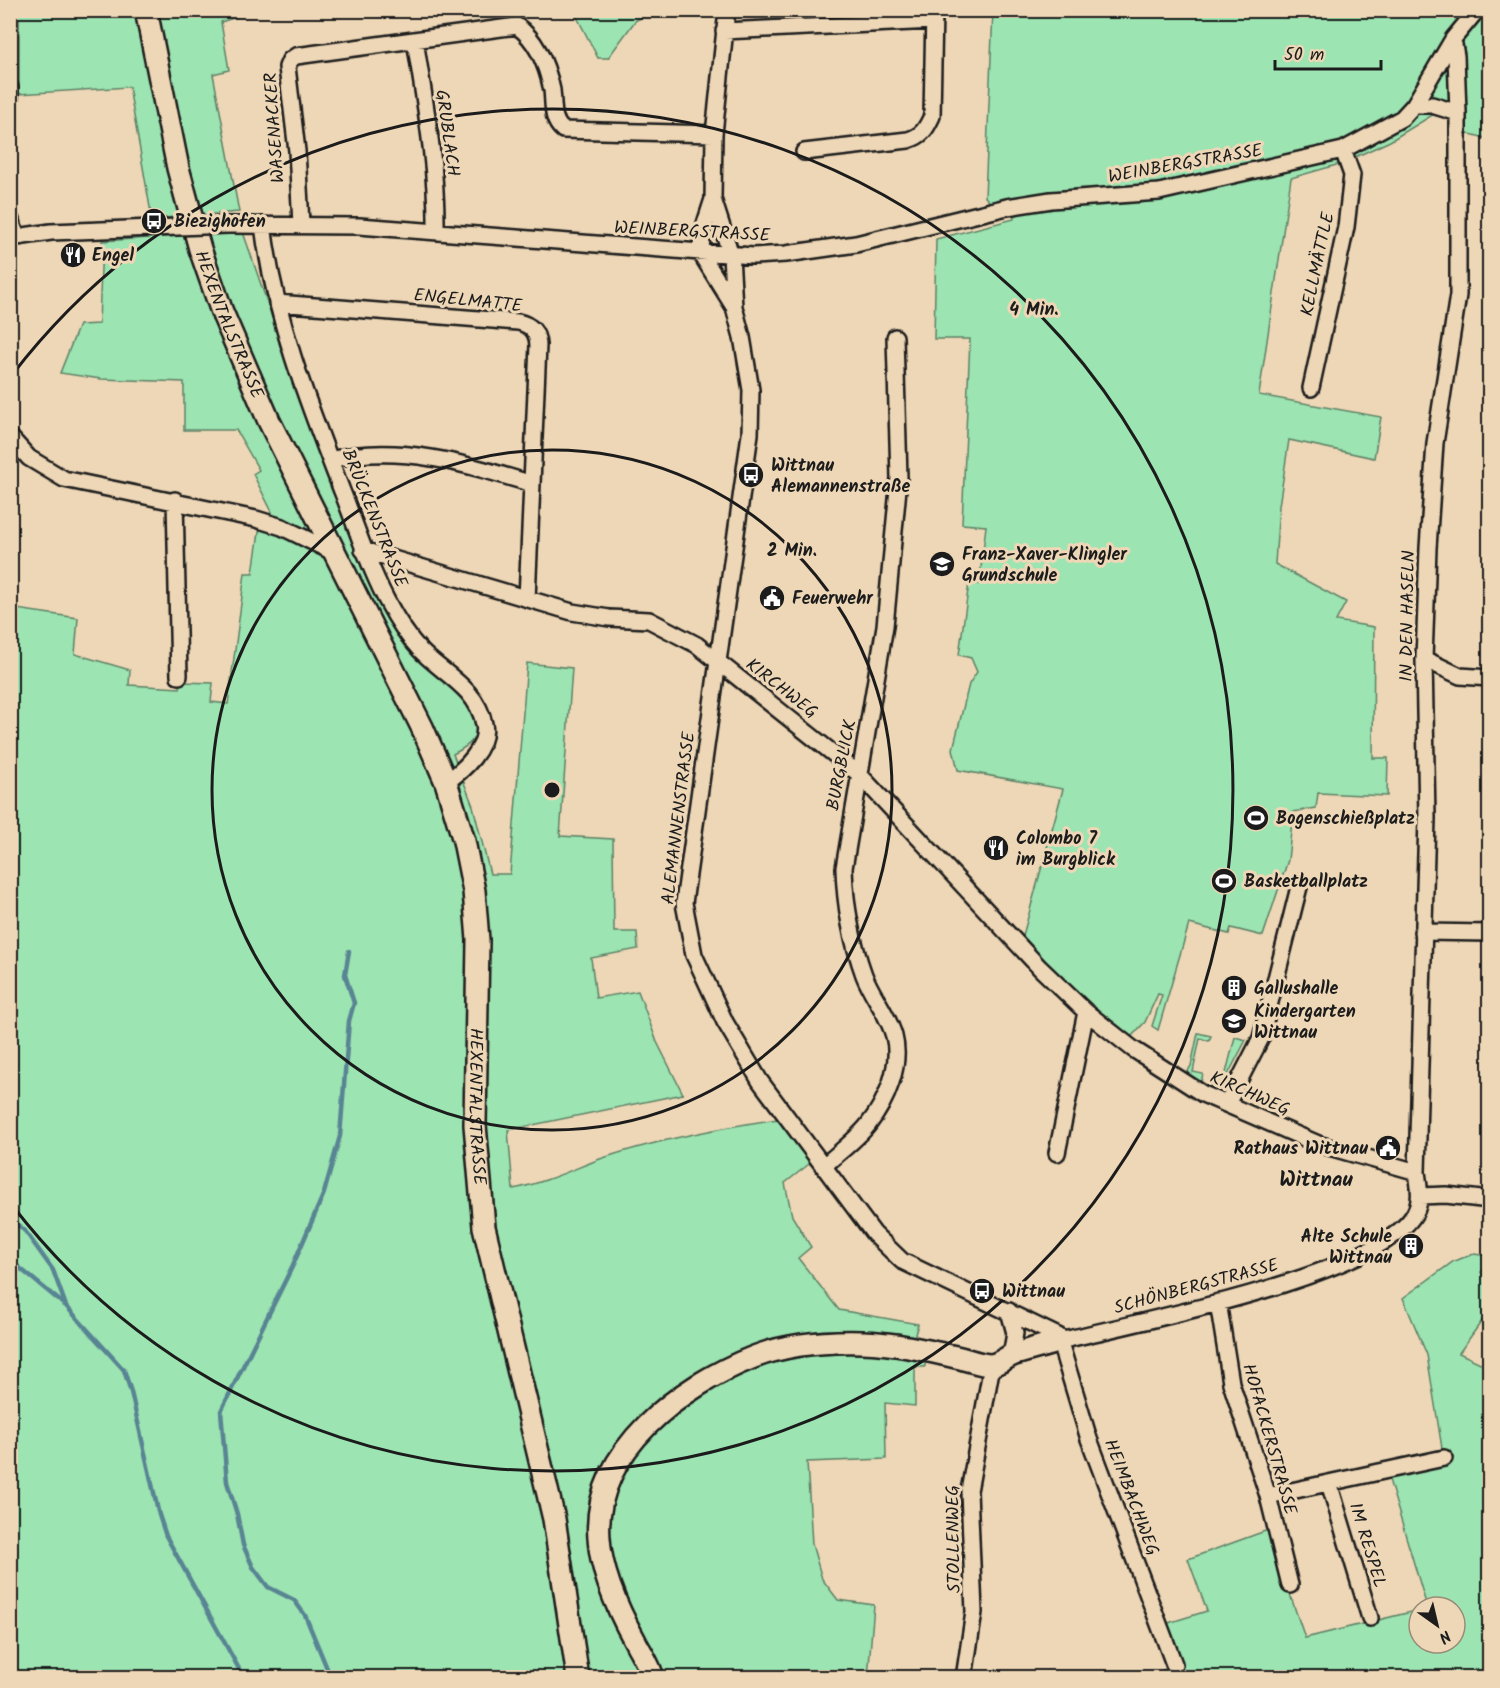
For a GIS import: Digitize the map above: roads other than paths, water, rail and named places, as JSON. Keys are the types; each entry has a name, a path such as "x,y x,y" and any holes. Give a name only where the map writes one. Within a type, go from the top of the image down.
{"main road":[{"name":"HEXENTALSTRASSE","path":"146,10 178,168 204,260 244,364 335,553 394,668 446,782 464,841 474,891 478,997 474,1125 484,1227 554,1519 578,1677"},
{"path":"653,1677 621,1610 608,1576 598,1534 604,1495 614,1468 643,1430 692,1388 756,1356 814,1343 863,1342 914,1347 992,1365 1011,1356 1060,1341"}],"street":[{"name":"ALEMANNENSTRASSE","path":"728,10 714,134 713,199 702,233 701,254 734,307"},
{"name":"WEINBERGSTRASSE","path":"14,242 51,232 301,224 436,231 701,254 786,254 813,251 915,231 1007,207 1051,200 1159,192 1343,150 1402,118 1414,105 1453,39 1477,10"},
{"path":"724,31 934,16 932,116 925,131 919,137 908,140 804,152"},
{"name":"WASENACKER","path":"301,224 297,151 287,67 290,60 296,56 517,26 526,32 546,64 555,119 563,130 714,134"},
{"name":"IN DEN HASELN","path":"1420,1196 1417,1173 1427,818 1424,658 1435,443 1458,295 1458,113 1456,56 1453,39"},
{"name":"GRUBLACH","path":"415,40 432,148 436,192 436,231"},
{"path":"10,87 10,98"},
{"path":"1414,105 1432,105 1458,113"},
{"name":"KELLMÄTTLE","path":"1311,388 1346,227 1352,175 1343,150"},
{"name":"ALEMANNENSTRASSE","path":"713,199 731,255 734,307 742,337 751,390 750,434 684,903 694,955 725,1022 760,1081 874,1234 902,1261 1009,1311 1058,1336 1060,1341"},
{"path":"10,218 14,242"},
{"name":"BRÜCKENSTRASSE","path":"263,225 267,259 277,303 363,550 387,601 404,629 421,651 448,673 479,706 485,728 479,747 470,762 446,782"},
{"name":"ENGELMATTE","path":"277,303 526,324 536,332 538,345 527,599"},
{"name":"BURGBLICK","path":"824,1166 867,1127 890,1086 896,1062 895,1037 865,978 853,945 844,894 849,827 885,626 899,478 896,337"},
{"path":"10,437 29,458 64,479 144,497 175,500 256,519 282,527 335,553"},
{"path":"330,460 358,453 460,462 532,484"},
{"path":"175,500 178,676"},
{"name":"KIRCHWEG","path":"363,550 527,599 609,618 649,620 697,645 859,774 1040,968 1086,1012 1133,1049 1191,1088 1318,1144 1417,1173"},
{"path":"1424,658 1461,676 1490,678"},
{"path":"1227,1104 1262,1038 1300,883"},
{"path":"1422,932 1490,933"},
{"path":"1057,1153 1086,1012"},
{"path":"1420,1196 1446,1195 1490,1200"},
{"name":"SCHÖNBERGSTRASSE","path":"1060,1341 1218,1302 1309,1276 1344,1263 1375,1248 1404,1227 1416,1212 1420,1196"},
{"name":"HOFACKERSTRASSE","path":"1218,1302 1231,1383 1268,1496 1290,1585"},
{"path":"1009,1311 1015,1333 1011,1356"},
{"name":"HEIMBACHWEG","path":"1060,1341 1089,1439 1174,1664"},
{"name":"STOLLENWEG","path":"964,1677 974,1612 969,1491 992,1365"},
{"name":"IM RESPEL","path":"1268,1496 1444,1458"},
{"name":"IM RESPEL","path":"1329,1483 1370,1617"}],"waterway":[{"path":"331,1678 305,1615 294,1600 268,1587 253,1567 243,1545 237,1514 227,1482 221,1411 293,1265 324,1193 340,1136 349,1021 354,1003 345,975 349,951"},
{"path":"10,1218 25,1231 53,1270 66,1306 124,1370 166,1536 244,1678"},
{"path":"10,1260 66,1306"}],"place":[{"name":"Biezighofen","path":"154,221"},
{"name":"Engel","path":"73,255"},
{"name":"Wittnau Alemannenstraße","path":"751,475"},
{"name":"Franz-Xaver-Klingler Grundschule","path":"942,564"},
{"name":"Feuerwehr","path":"772,598"},
{"name":"Bogenschießplatz","path":"1256,818"},
{"name":"Colombo 7 im Burgblick","path":"996,848"},
{"name":"Basketballplatz","path":"1224,881"},
{"name":"Gallushalle","path":"1234,988"},
{"name":"Kindergarten Wittnau","path":"1234,1021"},
{"name":"Rathaus Wittnau","path":"1388,1148"},
{"name":"Alte Schule Wittnau","path":"1411,1246"},
{"name":"Wittnau","path":"982,1291"}],"district":[{"name":"Wittnau","path":"1316,1179"}]}
